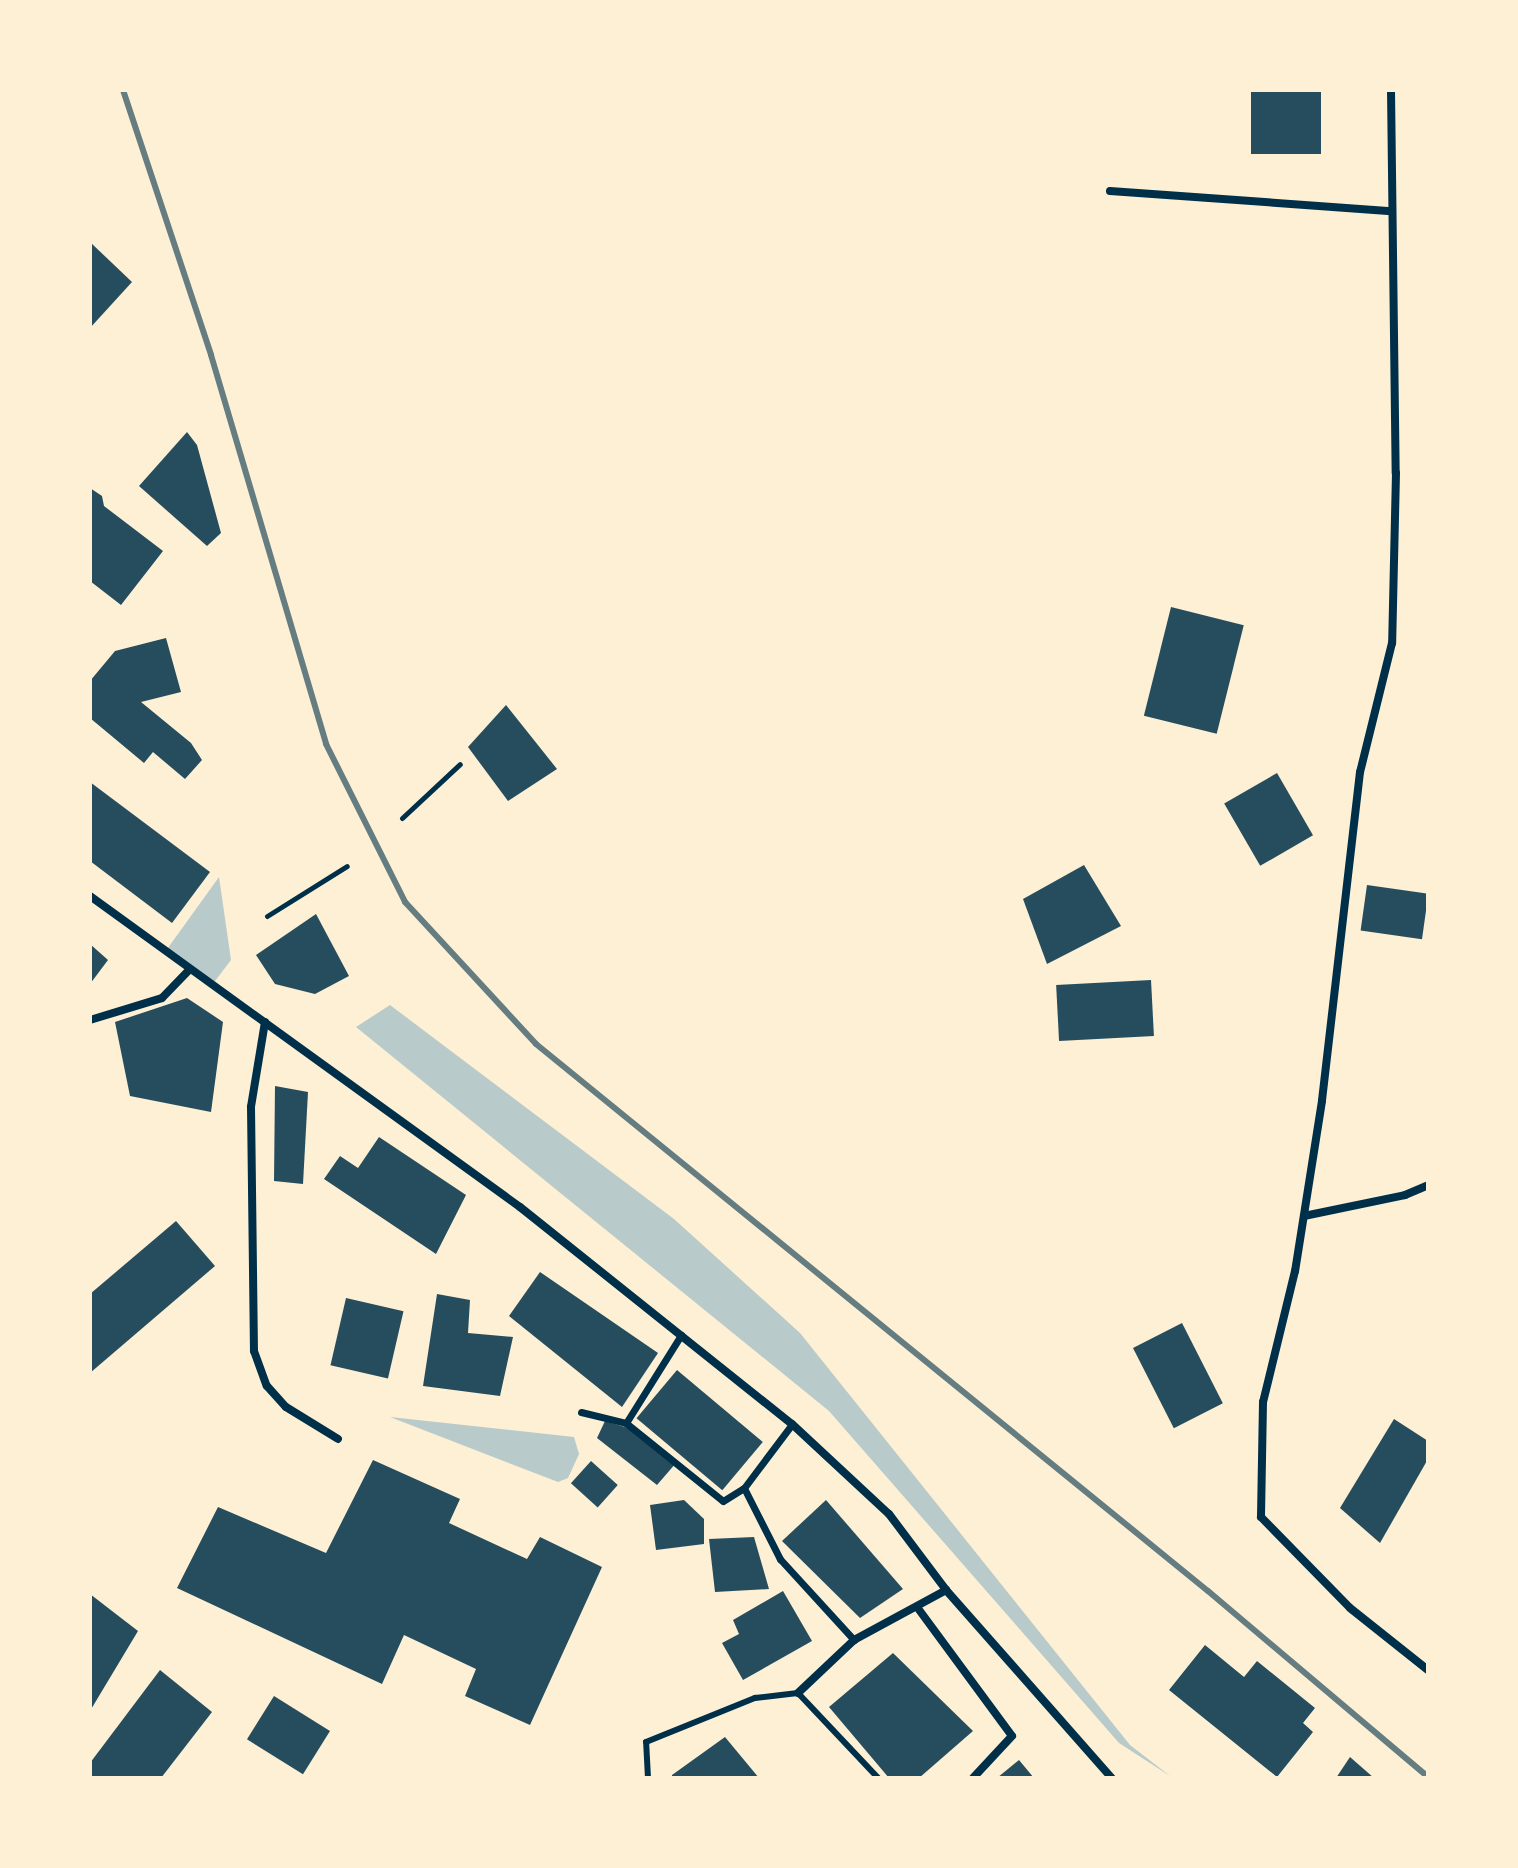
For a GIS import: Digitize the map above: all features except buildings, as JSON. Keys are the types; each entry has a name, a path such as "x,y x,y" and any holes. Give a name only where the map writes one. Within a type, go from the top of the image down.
{"street":[{"path":"1391,90 1396,473 1392,643 1360,772 1304,1216 1263,1402 1261,1517 1350,1608 1428,1670"},
{"path":"1110,191 1391,211"},
{"path":"90,896 520,1207 792,1424 889,1514 946,1590 1112,1778"},
{"path":"90,1020 162,998 190,969"},
{"path":"265,1022 251,1107 254,1351 267,1386 286,1407 338,1439"},
{"path":"1304,1216 1405,1195 1428,1185"},
{"path":"626,1423 681,1335"},
{"path":"581,1412 626,1423 723,1501 744,1488 792,1424"},
{"path":"744,1488 780,1559 854,1640"},
{"path":"798,1693 854,1640 946,1590"},
{"path":"917,1607 1012,1736 973,1778"}],"lane":[{"path":"648,1778 646,1742 755,1698 798,1693 878,1778"}],"path":[{"path":"402,818 460,764"},
{"path":"267,916 347,866"}],"shaded area":[{"path":"219,877 231,960 212,985 165,952"},
{"path":"390,1005 674,1219 800,1333 1130,1745 1170,1776 1119,1743 829,1411 356,1027"},
{"path":"390,1417 574,1437 579,1454 568,1478 558,1482"}],"railway":[{"path":"123,90 211,355 326,744 405,902 536,1044 1208,1591 1428,1777"}]}
